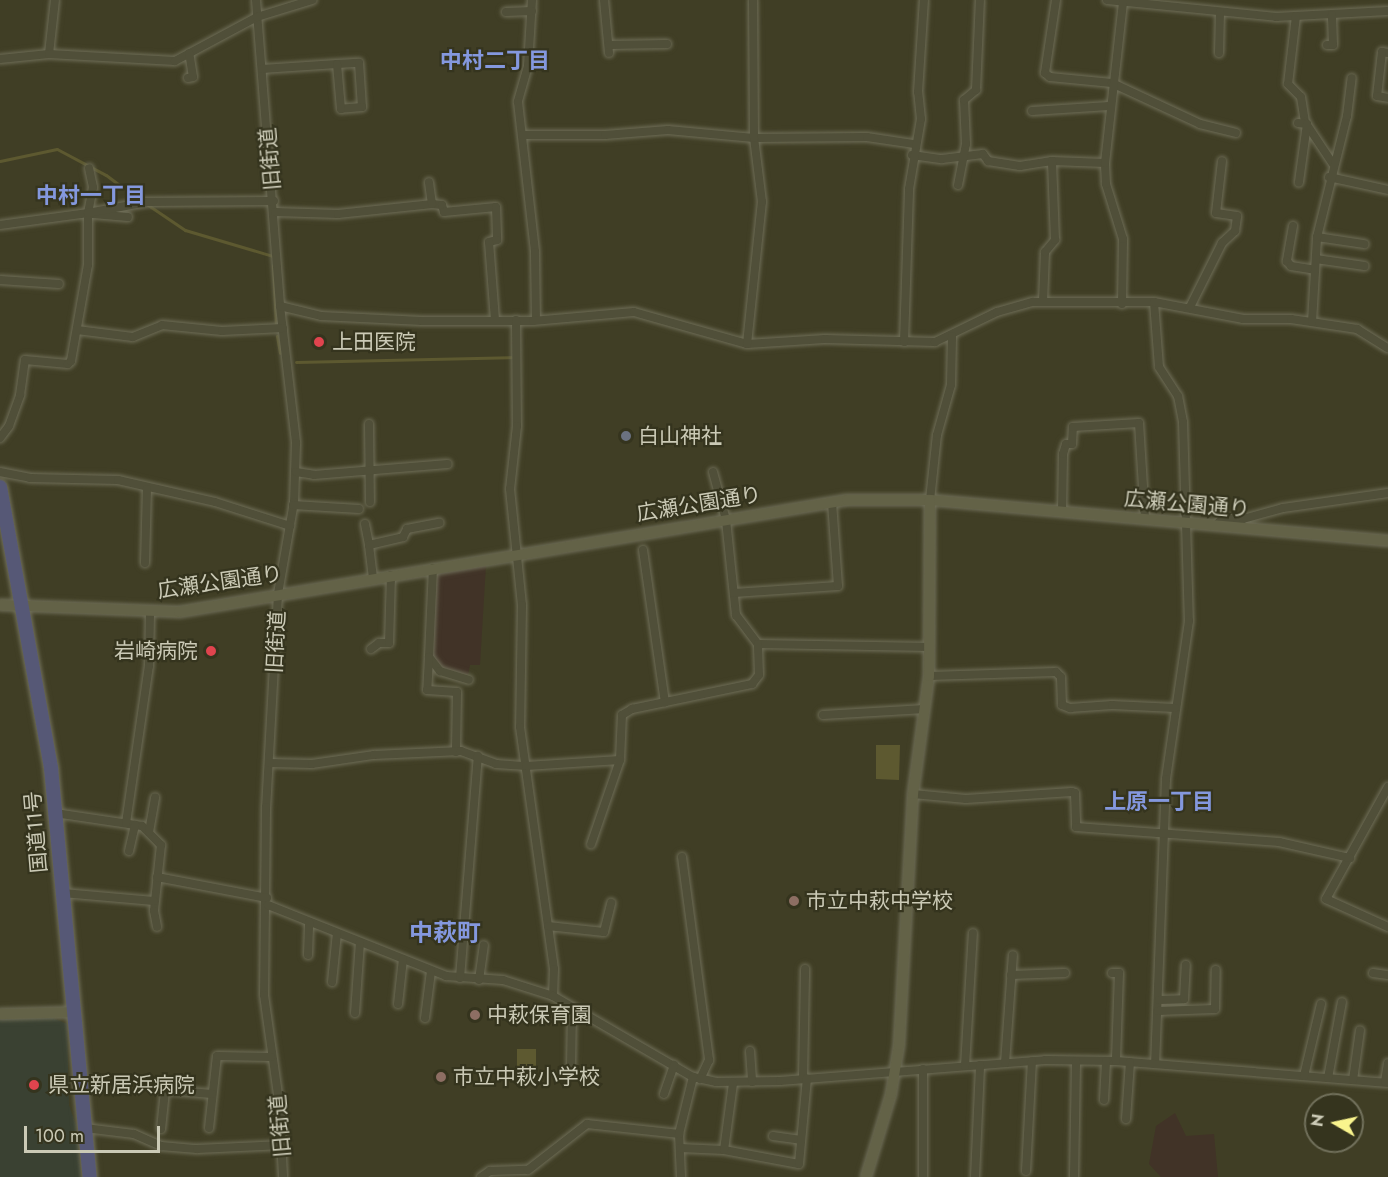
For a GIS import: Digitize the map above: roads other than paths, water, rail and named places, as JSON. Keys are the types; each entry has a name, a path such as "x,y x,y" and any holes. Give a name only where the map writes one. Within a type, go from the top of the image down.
{"highway":[{"name":"国道11号","path":"0,487 45,726 90,1177"}],"street":[{"path":"49,54 55,0"},
{"name":"旧街道","path":"256,0 275,212 280,306 296,443 293,505 278,594 269,763 264,995 283,1145 283,1177"},
{"path":"0,59 49,54 175,61 257,17 312,0"},
{"path":"532,0 528,66 518,102 535,252 536,320"},
{"path":"604,0 609,11 609,49 667,44"},
{"path":"747,344 762,202 754,138 753,0"},
{"path":"904,342 912,155 921,119 918,92 924,0"},
{"path":"958,185 965,158 964,100 976,90 980,0"},
{"path":"1056,0 1046,73 1112,83 1200,124 1236,133"},
{"path":"1107,0 1180,3 1220,12 1296,15 1332,15 1388,10"},
{"path":"1122,304 1123,239 1106,184 1104,163 1108,106 1123,2"},
{"path":"506,12 532,11"},
{"path":"1219,53 1220,12"},
{"path":"1296,15 1287,78 1304,105 1299,182"},
{"path":"1327,45 1333,45 1332,15"},
{"path":"650,44 650,54"},
{"path":"1388,53 1382,52 1377,96 1388,98"},
{"path":"188,78 193,77 189,53"},
{"path":"262,69 337,64 359,63 362,107 340,109 337,64"},
{"path":"1312,322 1317,237 1329,177 1347,116 1352,78"},
{"path":"1032,111 1108,106"},
{"path":"1303,124 1333,164"},
{"path":"522,135 604,135 668,130 754,138 867,137 915,144"},
{"path":"912,155 965,158 983,154 988,162 1020,166 1052,161 1104,163"},
{"path":"1043,302 1046,252 1055,240 1052,161"},
{"path":"1190,307 1222,243 1235,231 1237,216 1216,213 1222,161"},
{"path":"0,438 9,426 20,395 26,360 68,364 77,330 88,265 88,213 93,187 89,168"},
{"path":"1329,177 1388,190"},
{"path":"429,182 432,204"},
{"path":"0,225 147,202 274,201"},
{"path":"275,212 338,214 432,204 442,205 444,212 496,207 498,240 489,242 495,320"},
{"path":"88,213 128,217"},
{"path":"1293,226 1287,261 1291,266 1315,270"},
{"path":"1317,237 1364,244"},
{"path":"1316,259 1364,267"},
{"path":"0,280 59,284"},
{"path":"280,306 321,316 495,320 536,320 634,312 747,344 825,339 935,342 952,336 997,312 1043,302 1122,304 1154,302 1190,307 1243,319 1312,322 1357,329 1388,348"},
{"path":"1154,302 1159,368 1178,396 1183,422 1189,621 1175,708 1164,833 1155,1064"},
{"path":"516,320 517,426 510,489 518,553 525,766 548,926 553,996"},
{"path":"77,330 133,337 162,325 222,331 283,328"},
{"path":"866,1177 896,1072 913,794 929,676 930,500 937,435 951,385 952,336"},
{"path":"1062,512 1064,454 1066,444 1072,444 1073,427 1138,423 1144,519"},
{"path":"369,424 370,502"},
{"path":"296,472 314,475 448,464"},
{"path":"0,472 38,478 98,477 215,502 290,526"},
{"path":"591,844 620,760 622,715 632,709 753,684 759,675 758,644 736,615 726,520 719,483 713,472"},
{"path":"145,563 147,489"},
{"path":"1215,526 1222,519 1243,519 1283,508 1388,492"},
{"name":"広瀬公園通り","path":"0,605 179,612 518,553 832,502 930,500 1388,541"},
{"path":"734,593 838,586 832,502"},
{"path":"293,505 359,509"},
{"path":"369,544 403,537 407,529 439,523"},
{"path":"365,524 373,578"},
{"path":"643,550 665,702"},
{"path":"434,568 427,690 457,692 456,752"},
{"path":"371,649 379,643 389,643 391,575"},
{"path":"126,824 149,666 150,612"},
{"path":"758,644 930,647"},
{"path":"429,657 440,671 469,680"},
{"path":"929,676 1056,672 1061,677 1062,705 1070,708 1113,705 1175,708"},
{"path":"823,715 925,709"},
{"path":"269,763 312,764 368,756 456,752 478,756 496,764 525,766 620,760"},
{"path":"460,978 478,756"},
{"path":"1388,787 1326,899 1388,927"},
{"path":"913,794 966,799 1072,792 1075,793 1076,827 1279,842 1350,858"},
{"path":"149,832 155,798"},
{"path":"55,813 135,825 149,832 160,845 154,901 157,927"},
{"path":"129,850 135,825"},
{"path":"681,1177 679,1134 696,1078 709,1060 682,857"},
{"path":"157,877 267,902 309,922 431,970 460,978 503,980 553,996 572,1009 696,1078 732,1083 1032,1061 1116,1061 1386,1082 1388,1062"},
{"path":"63,893 154,901"},
{"path":"548,926 604,932 611,903"},
{"path":"308,955 309,922"},
{"path":"332,982 337,933"},
{"path":"965,1066 973,933"},
{"path":"355,1013 360,942"},
{"path":"479,980 484,945"},
{"path":"1005,1063 1013,955"},
{"path":"398,1004 403,959"},
{"path":"1159,1000 1184,999 1185,965"},
{"path":"681,1148 724,1150 798,1164 805,1078 805,969"},
{"path":"425,1018 431,970"},
{"path":"1158,1011 1215,1009 1216,970"},
{"path":"1011,975 1065,973"},
{"path":"1112,973 1119,973 1116,1061"},
{"path":"1373,973 1388,975"},
{"path":"1328,1078 1342,1002"},
{"path":"1304,1076 1321,1004"},
{"path":"571,1067 572,1009"},
{"path":"0,1014 74,1012"},
{"path":"1353,1080 1360,1030"},
{"path":"750,1051 752,1082"},
{"path":"209,1128 217,1056 271,1057"},
{"path":"1026,1171 1032,1061"},
{"path":"1074,1177 1076,1061"},
{"path":"1104,1100 1106,1061"},
{"path":"1126,1119 1130,1062"},
{"path":"664,1094 674,1065"},
{"path":"975,1177 980,1065"},
{"path":"923,1070 923,1177"},
{"path":"724,1150 732,1083"},
{"path":"161,1129 165,1090 212,1094"},
{"path":"481,1177 490,1171 529,1174 587,1124 679,1134"},
{"path":"85,1128 134,1134 161,1146 197,1149 283,1145"},
{"path":"773,1136 801,1140"}],"waterway":[{"path":"0,161 57,149 106,175 138,199"},
{"path":"148,205 185,230 273,256"},
{"path":"273,265 276,326"},
{"path":"277,336 280,353"},
{"path":"296,362 514,357"}],"place":[{"name":"上田医院","path":"319,342"},
{"name":"白山神社","path":"626,436"},
{"name":"岩崎病院","path":"211,651"},
{"name":"市立中萩中学校","path":"794,901"},
{"name":"中萩保育園","path":"475,1015"},
{"name":"市立中萩小学校","path":"441,1077"},
{"name":"県立新居浜病院","path":"34,1085"}],"district":[{"name":"中村二丁目","path":"495,61"},
{"name":"中村一丁目","path":"91,196"},
{"name":"上原一丁目","path":"1159,802"},
{"name":"中萩町","path":"445,933"}]}
